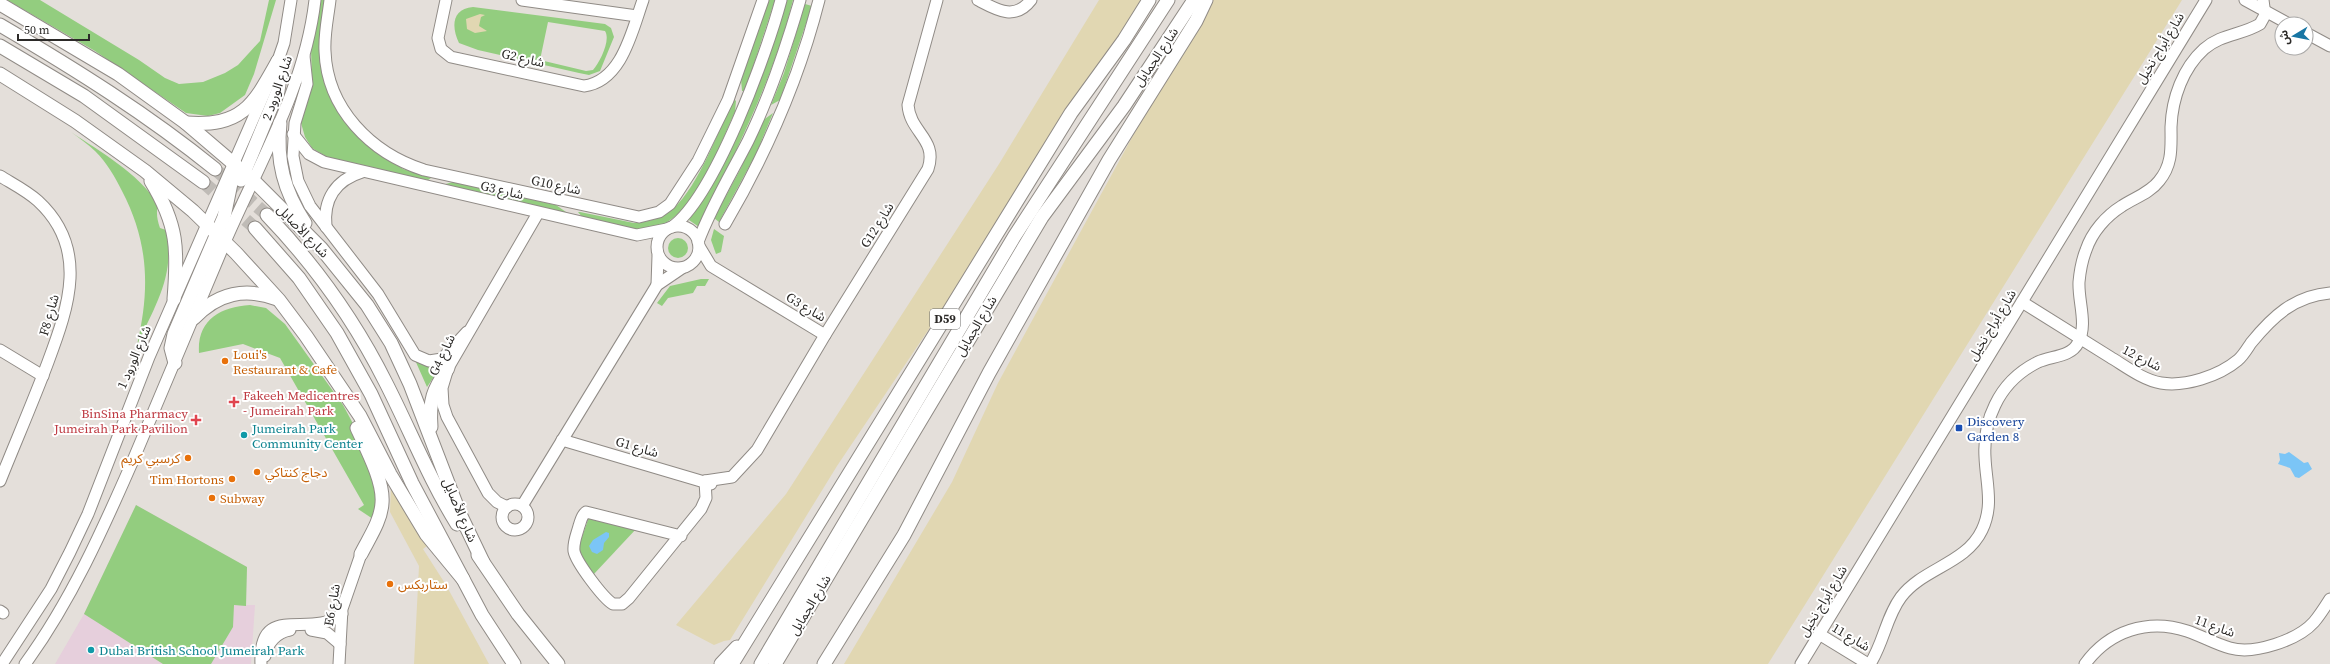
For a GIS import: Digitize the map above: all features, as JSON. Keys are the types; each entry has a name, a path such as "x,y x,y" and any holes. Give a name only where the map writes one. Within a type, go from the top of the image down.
{"main road":[{"name":"D59","path":"732,664 1067,120 1149,0"},
{"name":"شارع الجمايل","path":"775,664 980,307 1032,210 1108,96 1168,0"},
{"name":"شارع الجمايل","path":"761,664 980,307 1042,217 1124,106 1194,0"},
{"path":"824,664 904,535 1000,352 1109,160 1196,21 1206,0"},
{"name":"شارع الأصايل","path":"0,4 118,74 186,123 254,180 321,248 366,305 391,343 410,384 453,496 483,562"},
{"path":"0,25 113,94 165,130 215,169"},
{"path":"0,46 90,100 203,182"},
{"path":"186,123 214,123 236,116 245,110 261,90 278,61"},
{"path":"175,363 171,348 174,334 217,234 233,205 240,168 278,91 280,77 278,61"},
{"name":"شارع الأصايل","path":"0,74 75,121 145,171 217,234 279,300 306,336 360,416 390,474 426,534 463,579"},
{"path":"280,123 279,154 286,189 294,207 321,248"},
{"path":"145,171 164,203 174,232 177,258 174,299"},
{"name":"شارع الأصايل","path":"267,215 314,268 357,331 386,382 436,488 518,614 558,664"},
{"name":"شارع الأصايل","path":"255,228 303,284 351,356 376,404 412,483 463,579 514,664"},
{"path":"194,318 205,307 217,299 232,294 246,292 263,294 279,300"},
{"path":"432,441 431,400 434,391 448,368"},
{"path":"341,389 381,490 382,502 380,514 358,559"},
{"path":"720,664 733,650 746,642"},
{"path":"744,664 746,642"}],"street":[{"name":"شارع الورود 2","path":"278,61 291,0"},
{"name":"شارع الورود 2","path":"254,180 280,123 304,54 315,0"},
{"name":"G10 شارع","path":"330,0 325,52 327,70 341,106 365,137 390,155 409,165 445,174 639,217 652,215 665,209 674,199 698,161 719,120 736,78 763,0"},
{"name":"G2 شارع","path":"446,0 442,25 438,38 441,49 451,57 575,84 587,90 594,90 606,85 615,75 618,63 643,0"},
{"path":"522,0 637,16"},
{"path":"657,285 658,240 670,228 686,216 698,198 743,108 781,0"},
{"path":"522,506 657,285 694,261 698,244 710,212 759,114 791,34 800,0"},
{"path":"725,224 759,162 784,105 819,0"},
{"name":"G12 شارع","path":"705,481 732,477 757,450 825,335 925,175 930,162 930,147 911,121 908,104 937,0"},
{"path":"978,0 1002,13 1013,13 1021,10 1031,0"},
{"name":"شارع أبراج نخيل","path":"1801,664 2206,0"},
{"path":"2245,0 2264,5 2278,16"},
{"path":"1869,664 1881,647 1889,618 1901,596 1926,574 1956,559 1973,544 1982,531 1987,517 1990,501 1985,443 1988,423 1996,403 2007,386 2022,372 2040,361 2073,350 2080,338 2083,320 2079,283 2081,265 2095,232 2120,206 2148,192 2158,183 2166,171 2171,158 2173,106 2182,78 2194,59 2219,39 2260,24 2264,18 2264,5"},
{"path":"2314,37 2330,46"},
{"path":"304,54 307,84 293,134 293,156 298,181 310,206 378,294 415,355 429,361 442,359 467,332"},
{"path":"736,78 743,108"},
{"path":"759,114 784,105"},
{"name":"G3 شارع","path":"293,134 303,148 316,158 362,172 637,235 670,228"},
{"name":"شارع الورود 1","path":"25,664 61,608 90,556 175,363 194,318 217,234 240,168"},
{"path":"326,227 326,207 334,190 346,178 362,172"},
{"path":"427,187 445,174"},
{"name":"F8 شارع","path":"0,176 28,194 50,215 60,230 69,259 71,284 66,313 43,376 0,481"},
{"name":"شارع الورود 1","path":"2,664 51,589 70,552 174,299 254,180"},
{"path":"567,201 572,212 572,220"},
{"name":"G4 شارع","path":"507,506 497,502 488,493 447,417 442,405 442,388 448,368 467,332 538,213"},
{"path":"670,228 686,228 696,236 698,244"},
{"name":"G3 شارع","path":"637,235 658,255"},
{"name":"G3 شارع","path":"698,244 711,266 825,335"},
{"path":"658,255 668,266 711,266"},
{"name":"شارع 12","path":"2022,302 2149,379 2161,383 2188,382 2214,374 2238,360 2265,326 2288,306 2304,298 2330,293"},
{"path":"0,350 43,376"},
{"name":"G1 شارع","path":"562,440 705,481"},
{"path":"681,536 586,512 582,517 575,541 574,551 578,560 606,598 613,604 617,604 629,598 681,536 697,513 706,498 705,481"},
{"path":"517,504 522,506 528,517 526,524 522,528 516,530 509,529 504,525 502,518 503,512 507,506 517,504"},
{"name":"E6 شارع","path":"339,664 341,622 358,559"},
{"name":"شارع 11","path":"2085,664 2096,650 2109,640 2121,633 2148,626 2162,626 2188,631 2231,649 2265,647 2292,637 2313,622 2330,599"},
{"path":"262,664 262,642 271,629 285,624 323,626 341,622"},
{"path":"323,626 340,644"},
{"name":"شارع 11","path":"1819,634 1869,664"}],"shaded area":[{"path":"136,505 247,567 246,605 255,605 251,664 55,664 84,614"}],"green space":[{"path":"7,0 40,0 139,60 165,78 179,84 203,82 225,73 238,65 260,41 269,0 276,0 254,74 245,95 220,113 208,116 186,113 95,51"},
{"path":"319,0 325,0 321,63 371,147 403,169 431,178 428,180 402,176 327,157 312,148 305,137 301,123 312,83 311,49"},
{"path":"767,0 775,0 745,91 742,91 741,79"},
{"path":"785,0 793,0 775,59 752,116 699,227 689,220 718,173"},
{"path":"805,4 812,6 780,100 771,105 784,73"},
{"path":"473,7 605,24 611,28 614,37 600,71 589,75 478,50 459,43 456,37 454,25 455,19 461,11 466,8","holes":["548,22 605,31 607,40 606,45 599,62 593,70 586,71 540,60"]},
{"path":"733,98 736,101 735,112 709,169 686,206 671,220 654,228 634,231 615,228 583,218 578,212 634,223 655,219 670,211 683,198 700,172"},
{"path":"773,113 756,154 719,222 714,218 741,168 762,121"},
{"path":"71,132 107,156 140,182 158,204 157,213 159,225 160,228 166,230 168,246 166,275 157,303 137,345 144,305 145,285 142,248 138,229 131,210 114,175 92,148"},
{"path":"453,182 556,205 566,212 565,214 442,185"},
{"path":"714,229 724,236 721,252 716,254 711,240"},
{"path":"678,238 685,241 688,248 685,255 678,258 671,255 668,248 671,241"},
{"path":"701,279 709,279 705,286 697,286 693,293 668,298 662,306 657,303 670,286"},
{"path":"250,305 266,308 285,324 343,405 357,431 371,472 377,500 373,519 358,509 364,505 280,358 243,344 199,353 199,342 202,332 212,317 229,309"},
{"path":"415,360 430,366 442,365 427,387"},
{"path":"136,505 247,567 246,606 234,605 233,627 211,664 163,664 84,614"},
{"path":"589,517 637,528 593,575 577,551"}],"sand":[{"path":"1099,0 1150,0 837,466 730,640 714,645 676,625 786,494 999,164"},
{"path":"1207,0 2182,0 1768,664 844,664 952,482 998,383"},
{"path":"480,14 485,15 481,17 479,26 487,31 475,33 467,29 466,19"},
{"path":"391,486 427,546 423,549 446,585 489,664 414,664 419,566 390,512"}],"water":[{"path":"2289,452 2304,463 2308,462 2312,469 2299,478 2295,477 2290,468 2278,464 2280,460 2279,453 2285,454"},
{"path":"606,532 609,533 609,537 604,543 603,550 597,554 592,552 589,546 593,540"}],"tunnel":[{"path":"215,169 267,215"},
{"path":"203,182 255,228"}],"place":[{"name":"Loui's Restaurant & Cafe","path":"225,361"},
{"name":"Fakeeh Medicentres - Jumeirah Park","path":"234,402"},
{"name":"BinSina Pharmacy Jumeirah Park Pavilion","path":"196,420"},
{"name":"Discovery Garden 8","path":"1959,428"},
{"name":"Jumeirah Park Community Center","path":"244,435"},
{"name":"كرسبي كريم","path":"188,458"},
{"name":"دجاج كنتاكي","path":"257,472"},
{"name":"Tim Hortons","path":"232,479"},
{"name":"Subway","path":"212,498"},
{"name":"ستاربكس","path":"390,584"},
{"name":"Dubai British School Jumeirah Park","path":"91,650"}]}
